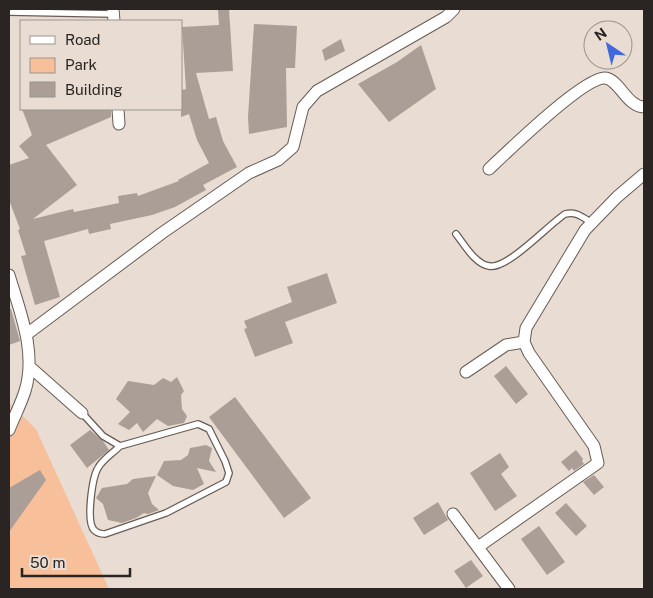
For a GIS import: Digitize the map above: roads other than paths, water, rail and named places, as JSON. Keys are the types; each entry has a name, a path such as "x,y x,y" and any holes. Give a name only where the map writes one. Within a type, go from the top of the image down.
{"street":[{"path":"27,334 162,232 249,173 278,160 293,146 303,107 317,91 446,17 454,9"},
{"path":"490,169 563,102 590,83 605,78 611,81 633,103 644,107"},
{"path":"118,110 119,124"},
{"path":"478,548 598,463 594,446 529,353 524,342 526,328 585,230 644,174"},
{"path":"9,275 27,334 30,367 25,391 9,430"},
{"path":"466,372 506,345 524,342"},
{"path":"30,367 82,413"},
{"path":"454,514 509,589"}],"lane":[{"path":"9,12 113,15"},
{"path":"456,234 478,261 490,267 501,264 515,256 565,214 572,212 592,223"},
{"path":"82,413 102,436 120,446 198,424 209,429 229,473 226,482 166,513 105,534 100,534 94,531 90,515 96,470 120,446"}]}
